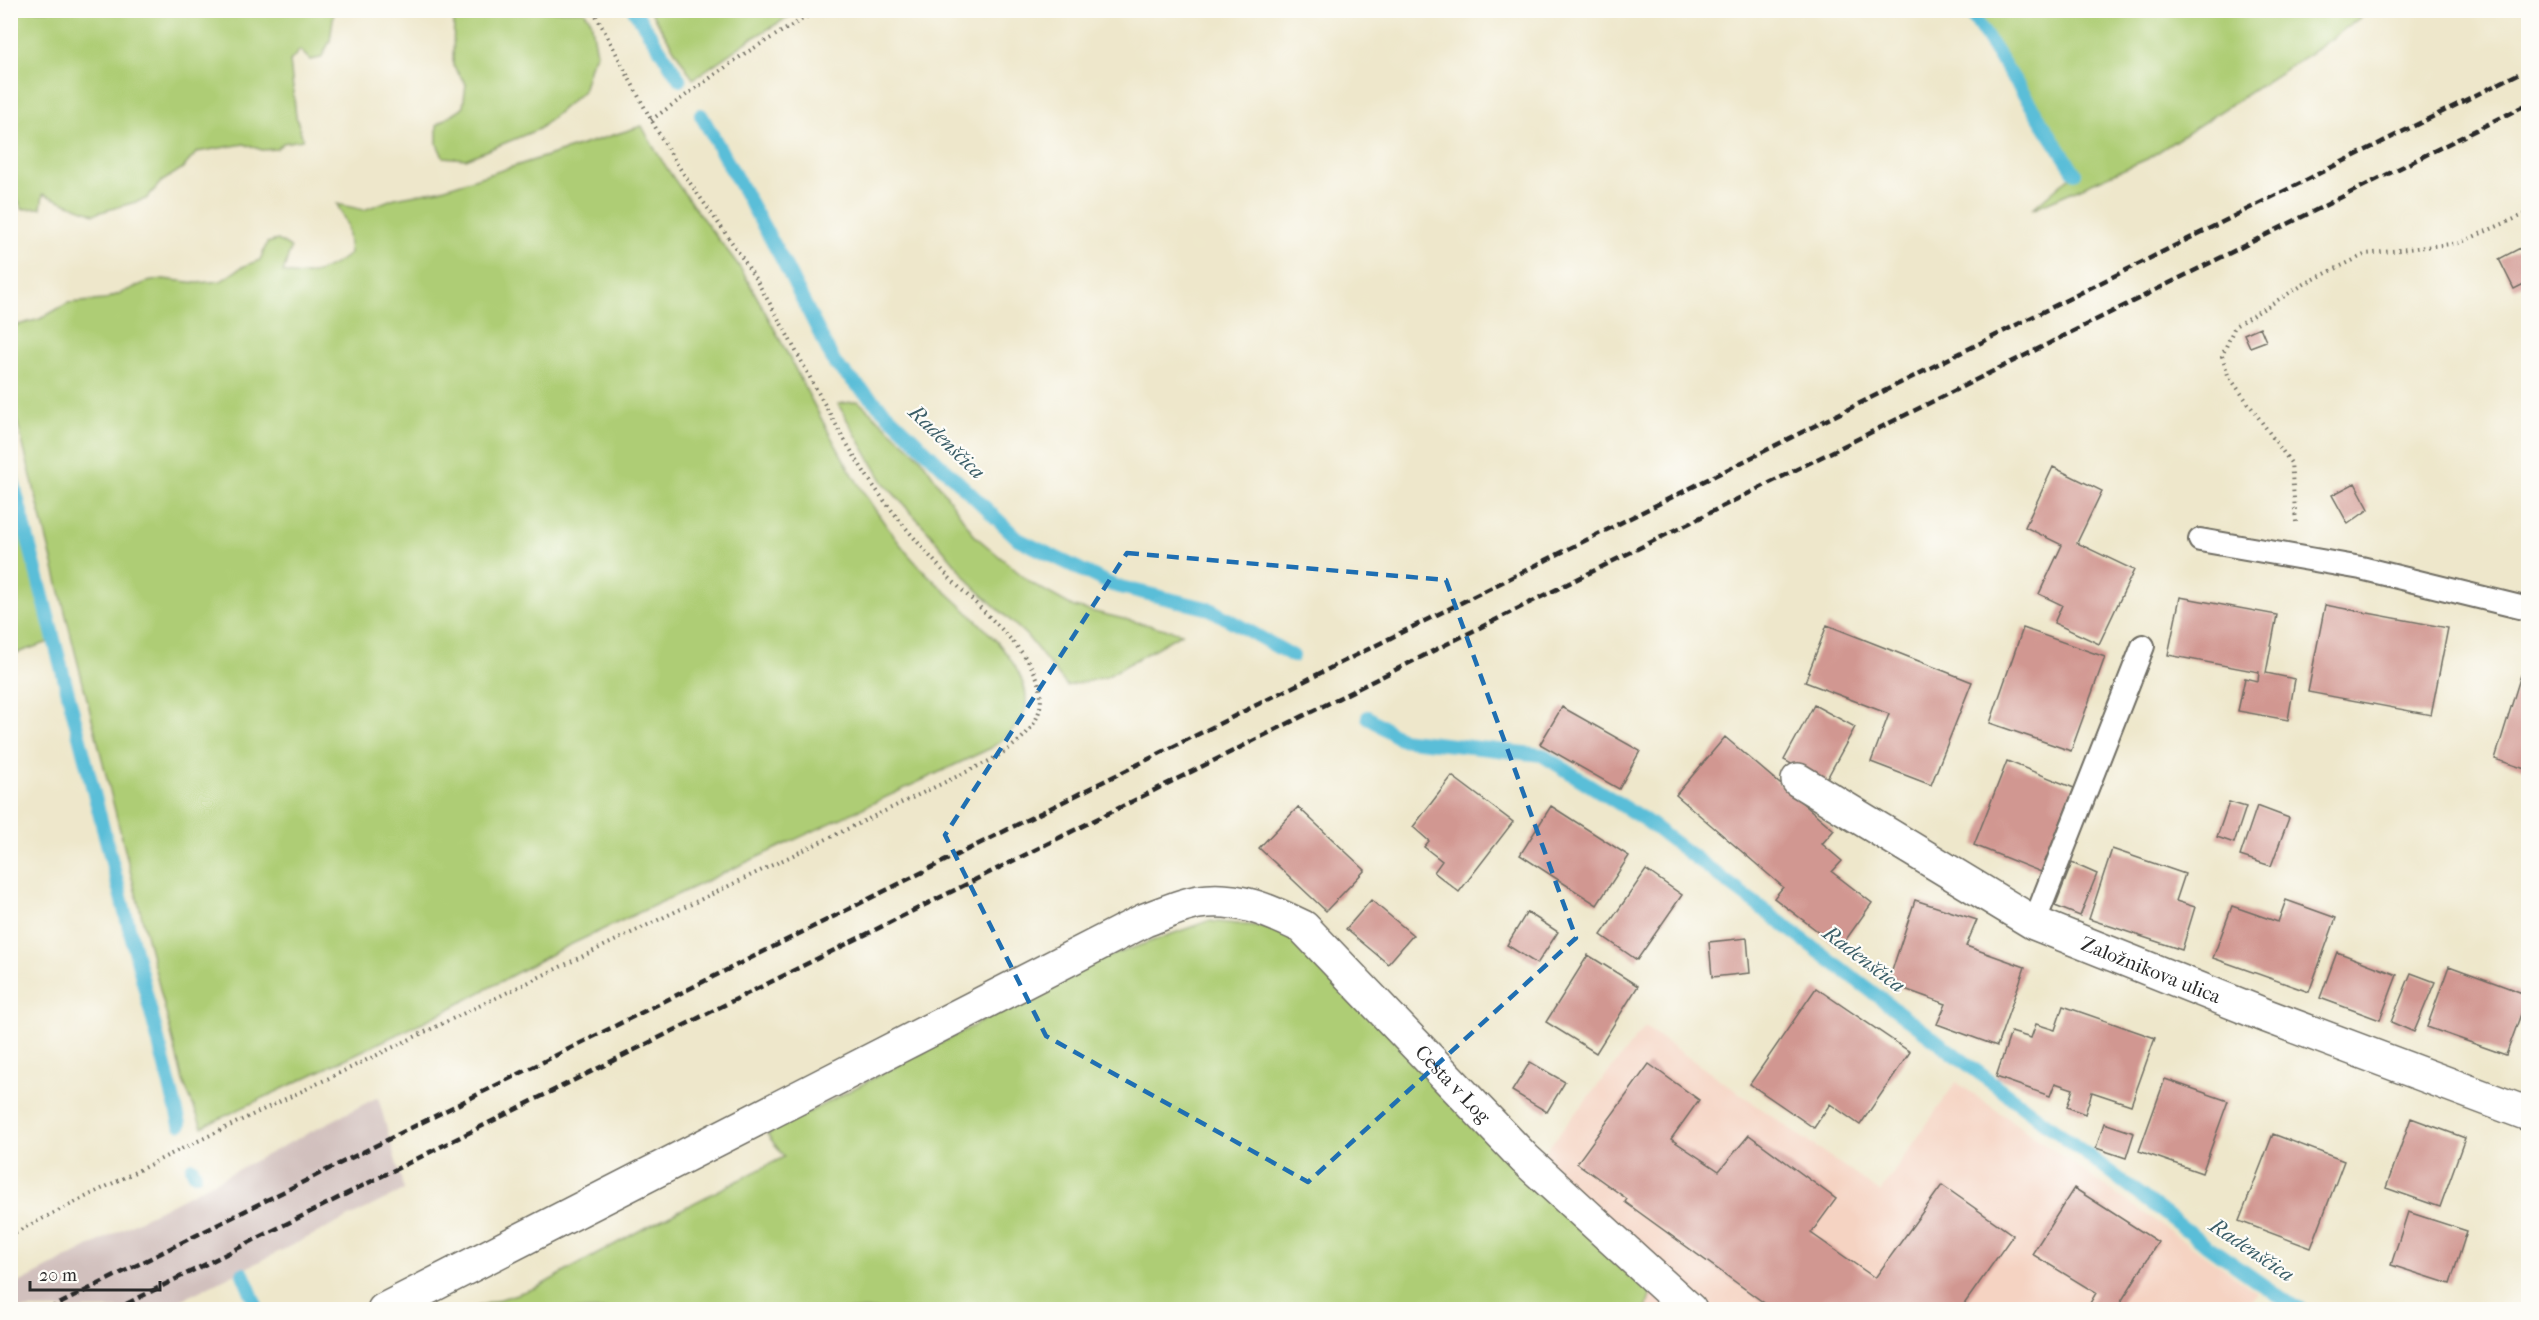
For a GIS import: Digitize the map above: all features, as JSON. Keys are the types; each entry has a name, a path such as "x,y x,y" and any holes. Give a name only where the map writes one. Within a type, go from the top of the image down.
{"street":[{"name":"Založnikova ulica","path":"1798,780 2034,923 2267,1016 2529,1114"},
{"name":"Cesta v Log","path":"384,1310 1145,920 1198,902 1228,901 1265,909 1303,927 1525,1159 1690,1310"}],"lane":[{"path":"2200,540 2361,568 2529,609"},
{"path":"2034,923 2143,646"}],"path":[{"path":"10,1235 184,1148 990,761 1015,747 1033,728 1041,708 1040,685 1030,660 943,571 877,490 844,441 740,251 679,167 651,120 593,10"},
{"path":"651,120 744,54 818,10"},
{"path":"2298,557 2291,463 2228,375 2222,356 2235,326 2306,283 2366,254 2459,243 2529,213"}],"highlighted area":[{"path":"1127,553 1446,580 1576,938 1308,1182 1046,1036 945,835"}],"shaded area":[{"path":"1645,1027 1880,1192 1956,1082 2257,1292 2246,1310 1646,1309 1647,1307 1526,1175"},
{"path":"378,1097 404,1190 163,1309 11,1309 11,1287"}],"green space":[{"path":"10,11 334,11 330,41 321,58 310,60 300,50 290,61 296,116 303,140 283,143 277,149 262,150 244,144 197,152 183,168 161,182 146,199 94,214 43,194 41,208 22,209 11,184"},
{"path":"454,11 584,11 591,20 597,54 591,63 583,91 539,129 466,159 443,157 437,144 437,125 463,107 466,84 453,66"},
{"path":"650,11 799,11 751,39 693,79"},
{"path":"1975,11 2369,11 2320,47 2147,159 2032,209 2080,171"},
{"path":"642,126 676,182 742,270 840,453 883,522 922,570 991,635 1018,671 1026,700 1022,717 1012,731 991,748 559,950 444,1012 202,1127 183,1081 11,397 11,324 18,325 40,319 68,303 104,300 147,282 163,279 197,283 221,281 242,267 260,260 267,243 278,240 291,248 283,272 301,275 318,272 350,254 347,225 337,204 364,210 395,198 439,190"},
{"path":"858,401 920,457 975,536 1031,583 1074,607 1182,633 1106,677 1067,686 1026,635 974,587 928,531 883,482 838,404"},
{"path":"10,473 55,640 11,655 10,655"},
{"path":"1208,921 1267,927 1308,948 1651,1292 1646,1310 467,1310 538,1287 637,1232 784,1157 767,1134 1099,960"}],"building":[{"path":"2528,244 2528,282 2514,289 2499,259"},
{"path":"2260,327 2266,341 2250,347 2244,334"},
{"path":"2053,467 2102,491 2077,543 2134,570 2099,644 2054,623 2062,605 2039,594 2062,545 2025,527"},
{"path":"2355,483 2369,509 2348,524 2332,495"},
{"path":"2180,597 2277,615 2266,673 2295,679 2288,720 2238,711 2245,678 2258,681 2259,672 2168,655"},
{"path":"2325,605 2448,628 2431,715 2308,692"},
{"path":"1827,625 1972,682 1931,785 1871,762 1889,714 1805,682"},
{"path":"2023,628 2105,657 2071,751 1990,723"},
{"path":"2521,675 2528,678 2528,770 2495,759"},
{"path":"1814,705 1855,727 1825,782 1784,760"},
{"path":"1562,707 1640,751 1619,789 1540,744"},
{"path":"1725,737 1834,830 1822,844 1842,861 1832,872 1872,903 1840,948 1774,898 1783,887 1676,795"},
{"path":"2007,761 2074,788 2041,872 1974,845"},
{"path":"1452,776 1513,822 1459,892 1434,872 1442,861 1424,847 1429,841 1413,827"},
{"path":"2229,802 2246,807 2234,843 2217,837"},
{"path":"1551,806 1629,856 1597,905 1520,855"},
{"path":"2257,806 2289,818 2271,866 2240,856"},
{"path":"1298,807 1365,870 1326,911 1259,848"},
{"path":"2112,849 2185,874 2176,901 2195,907 2182,950 2089,919"},
{"path":"2072,863 2097,874 2080,916 2055,906"},
{"path":"1646,870 1682,895 1637,960 1601,935"},
{"path":"1371,900 1413,935 1388,964 1346,929"},
{"path":"1915,900 1977,920 1966,946 2025,967 1997,1046 1937,1024 1946,1004 1888,983"},
{"path":"2286,900 2336,918 2309,992 2213,958 2232,906 2278,922"},
{"path":"1527,912 1558,932 1537,964 1507,945"},
{"path":"1747,938 1750,973 1712,977 1709,942"},
{"path":"2337,952 2397,975 2380,1020 2320,998"},
{"path":"1588,955 1638,986 1596,1053 1546,1022"},
{"path":"2449,966 2528,995 2506,1055 2427,1027"},
{"path":"2411,973 2435,982 2414,1032 2391,1022"},
{"path":"1816,988 1910,1052 1860,1125 1830,1104 1814,1128 1750,1084"},
{"path":"2063,1006 2155,1038 2131,1105 2092,1092 2085,1114 2067,1107 2073,1089 2055,1083 2050,1096 1996,1077 2011,1032 2031,1038 2036,1024 2055,1030"},
{"path":"1530,1062 1565,1082 1547,1112 1512,1091"},
{"path":"1649,1064 1699,1100 1671,1139 1719,1171 1749,1135 1836,1199 1811,1233 1875,1278 1942,1185 2013,1235 1960,1310 1774,1310 1625,1202 1627,1199 1577,1163"},
{"path":"2165,1079 2228,1101 2202,1173 2139,1151"},
{"path":"2411,1118 2465,1138 2440,1207 2386,1188"},
{"path":"2104,1123 2134,1133 2126,1158 2096,1148"},
{"path":"2273,1134 2344,1161 2311,1248 2239,1221"},
{"path":"2074,1188 2158,1242 2116,1310 2086,1310 2096,1293 2032,1254"},
{"path":"2408,1212 2467,1231 2450,1284 2391,1265"}],"waterway":[{"name":"Radenščica","path":"634,10 680,80"},
{"path":"1969,10 2075,173"},
{"name":"Radenščica","path":"701,115 782,259 835,364 1018,539 1112,585 1210,609 1293,656"},
{"path":"10,470 180,1124"},
{"name":"Radenščica","path":"1368,717 1400,739 1542,755 1645,820 2205,1244 2293,1306 2303,1310"},
{"path":"192,1168 195,1174"},
{"path":"243,1274 258,1310"}],"railway":[{"path":"47,1310 2528,69"},
{"path":"114,1310 2528,104"}]}
